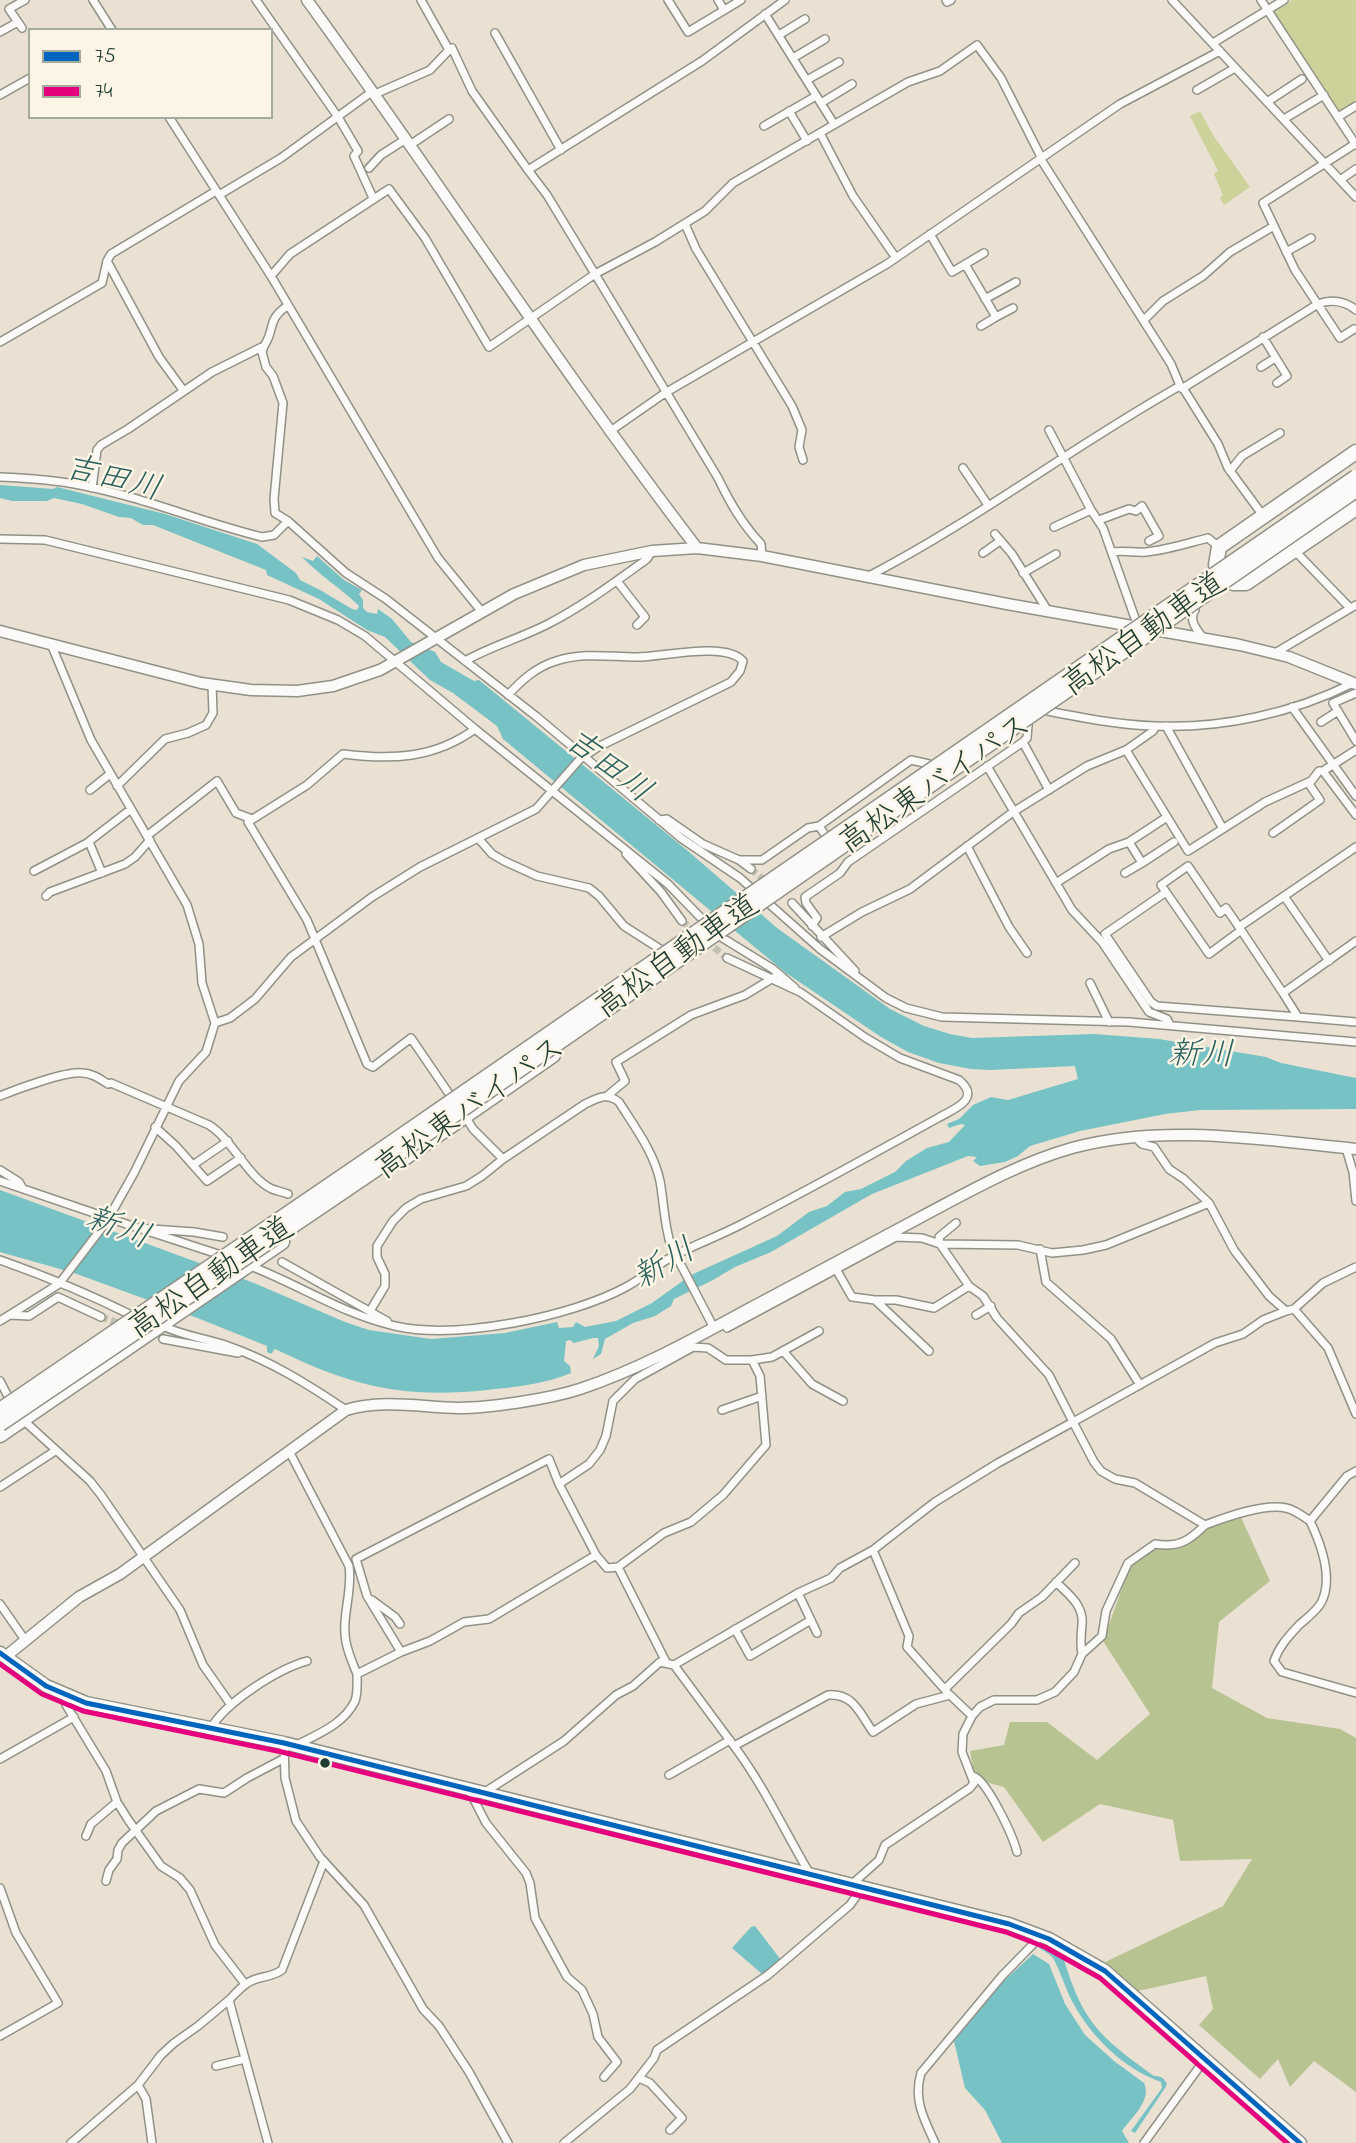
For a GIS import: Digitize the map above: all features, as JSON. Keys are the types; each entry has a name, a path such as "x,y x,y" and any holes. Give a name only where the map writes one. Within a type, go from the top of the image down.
{"highway":[{"path":"1216,565 1219,547 1264,517 1349,471 1356,452"},
{"name":"高松東バイパス","path":"3,1404 747,889 822,830 929,764 1349,471"},
{"name":"高松自動車道","path":"3,1404 351,1171 1349,471"},
{"name":"高松自動車道","path":"0,1424 369,1174 1356,489"},
{"name":"高松東バイパス","path":"0,1435 163,1329 242,1268 765,906 845,858 1028,725 1356,498"},
{"path":"1233,583 1246,583 1356,508"}],"main road":[{"path":"2,1657 46,1686 67,1696 106,1708 211,1728 287,1750 469,1790 1009,1924 1080,1955 1105,1971 1300,2143"}],"street":[{"path":"0,32 20,25 9,9 25,0"},
{"path":"93,0 111,28"},
{"path":"256,0 338,117 358,151 354,156 373,198"},
{"path":"307,0 610,432 697,548"},
{"path":"0,342 102,283 111,254 281,158 374,92 430,70 449,50 421,0"},
{"path":"668,0 688,32 741,0"},
{"path":"718,0 724,10"},
{"path":"528,170 702,61 785,0"},
{"path":"1172,0 1356,197"},
{"path":"1261,0 1355,141 1325,164 1263,203 1294,270 1318,304 1337,340 1353,329"},
{"path":"1213,43 1284,0"},
{"path":"765,14 834,124"},
{"path":"779,35 805,19"},
{"path":"495,33 561,150"},
{"path":"793,58 825,39"},
{"path":"271,276 290,254 389,189 425,238 489,346 594,274 705,211 733,183 908,82 940,71 977,45 1001,78 1041,158 1218,443 1230,471 1264,517"},
{"path":"452,48 478,100 547,195 718,478 734,511 761,544 762,556"},
{"path":"610,432 665,393 896,258 1120,104 1220,51"},
{"path":"807,80 839,62"},
{"path":"1197,90 1235,68"},
{"path":"1267,102 1302,79"},
{"path":"0,94 28,80"},
{"path":"764,126 789,111 852,84"},
{"path":"1284,120 1324,95"},
{"path":"1338,117 1356,106"},
{"path":"789,111 807,141"},
{"path":"170,119 271,276 438,558 482,612"},
{"path":"369,168 381,155 449,119"},
{"path":"820,133 853,196 896,258"},
{"path":"1340,180 1356,169"},
{"path":"685,224 696,249 792,406 802,430 799,447 803,460"},
{"path":"1144,320 1163,301 1203,276 1230,252 1274,226"},
{"path":"930,234 952,272 984,253"},
{"path":"1286,251 1311,238"},
{"path":"107,261 159,356 183,390"},
{"path":"965,264 996,317"},
{"path":"985,299 1016,282"},
{"path":"867,577 920,549 1154,401 1182,388 1318,304 1328,300 1349,305 1356,310"},
{"path":"92,488 97,450 101,445 212,372 264,346 269,339 272,320 287,306"},
{"path":"981,326 1013,308"},
{"path":"1263,337 1287,376 1277,383"},
{"path":"264,346 264,360 282,403 275,513 288,521 346,573 386,599 434,640 508,695 765,906 886,998 906,1008 942,1017 1109,1022 1356,1042"},
{"path":"1261,367 1275,358"},
{"path":"1049,430 1091,510 1099,520 1112,552 1133,623"},
{"path":"1230,471 1242,456 1280,433"},
{"path":"963,468 988,505"},
{"path":"0,477 57,481 92,488 176,510 262,537 274,535 288,521"},
{"path":"1099,520 1142,506 1159,536 1149,541"},
{"path":"1054,527 1091,510"},
{"path":"983,553 998,538 1048,611"},
{"path":"1112,552 1149,551 1208,538 1219,547"},
{"path":"0,539 45,540 289,600 338,620 379,647 475,729 555,789 707,917"},
{"path":"0,631 212,684 251,690 297,691 333,687 397,662 513,594 584,565 652,551 697,548 762,556 1048,611 1133,623 1164,632 1274,653 1355,686"},
{"path":"1274,653 1353,606 1294,550"},
{"path":"465,662 550,623 617,581 647,559 652,551"},
{"path":"1023,572 1056,554"},
{"path":"617,581 645,617 637,625"},
{"path":"1195,610 1192,614 1194,624 1204,639"},
{"path":"0,1321 61,1282 108,1219 134,1173 164,1106 179,1081 206,1052 215,1023 202,983 199,944 187,905 91,740 51,644"},
{"path":"215,1023 230,1018 255,999 291,957 392,884 420,867 536,809 582,758 598,747 731,682 740,671 743,661 737,654 727,652 638,657 581,655 554,661 534,670 508,695"},
{"path":"117,786 165,738 188,733 206,724 213,713 212,684"},
{"path":"1048,711 1101,721 1166,726 1249,718 1323,698 1355,686"},
{"path":"1355,686 1333,703 1356,741"},
{"path":"1292,707 1356,796"},
{"path":"1321,722 1338,712"},
{"path":"812,926 817,918 806,903 805,897 839,873 845,858 1027,738 1028,725"},
{"path":"821,937 862,912 910,889 1013,812 1087,766 1126,750 1153,732 1155,726"},
{"path":"1166,726 1223,829"},
{"path":"475,729 447,746 418,755 383,759 343,754 307,785 248,822 307,920 367,1065 373,1067 411,1038 473,1129 503,1159"},
{"path":"1025,746 1049,790"},
{"path":"1126,750 1188,851 1265,802 1311,781 1319,771 1356,750"},
{"path":"988,766 1072,910 1102,942 1149,1012 1167,1019 1170,1026"},
{"path":"1323,771 1356,816"},
{"path":"90,790 110,774"},
{"path":"47,896 50,892 125,864 135,857 149,837 217,781 236,813 252,819"},
{"path":"1273,833 1320,800 1309,784 1311,781"},
{"path":"34,871 89,842 131,808"},
{"path":"1056,883 1109,849 1129,842 1167,817"},
{"path":"659,820 667,819 704,844 739,860 751,869"},
{"path":"739,860 762,860 808,828 822,830"},
{"path":"609,836 661,892 682,921"},
{"path":"478,838 492,854 503,861 537,876 589,888 624,926 660,949"},
{"path":"89,842 102,873"},
{"path":"1129,842 1142,863"},
{"path":"1125,873 1174,842"},
{"path":"967,846 1009,927 1027,953"},
{"path":"1298,1017 1283,993 1240,929 1226,908 1220,912 1188,866 1161,885 1209,954 1240,929 1284,896 1356,847"},
{"path":"1166,892 1105,934 1151,1002 1157,1006 1356,1022"},
{"path":"1284,896 1329,961"},
{"path":"792,904 821,937 854,968 857,975"},
{"path":"0,1181 215,1256 330,1304 396,1326 431,1329 508,1323 592,1302 626,1287 947,1114 966,1101 969,1093 959,1080 900,1058 866,1038 724,935"},
{"path":"1283,993 1356,942"},
{"path":"727,958 800,992"},
{"path":"370,1311 385,1286 385,1274 377,1257 377,1246 393,1221 406,1208 421,1199 466,1186 585,1104 606,1096 625,1081 616,1062 691,1016 745,995 773,978"},
{"path":"1090,983 1109,1022"},
{"path":"0,1096 81,1072 209,1125 221,1133 270,1188 288,1194"},
{"path":"606,1096 612,1096 619,1102 654,1162 660,1180 667,1232 676,1258 712,1325"},
{"path":"155,1127 207,1181 241,1158"},
{"path":"2,1657 79,1597 120,1574 346,1410 373,1403 463,1408 537,1399 579,1389 628,1370 974,1189 1024,1165 1073,1148 1136,1138 1212,1136 1351,1148 1356,1201"},
{"path":"1136,1138 1142,1144 1154,1147 1169,1170 1209,1203 1239,1258 1269,1296 1290,1310 1328,1348 1356,1414"},
{"path":"192,1165 228,1141"},
{"path":"0,1170 19,1182 22,1188"},
{"path":"727,1328 896,1237 922,1238 940,1244 1018,1245 1052,1253 1083,1250 1106,1245 1209,1203"},
{"path":"956,1223 939,1237 940,1244 968,1286 983,1296 998,1318 1049,1375 1101,1471 1115,1479 1135,1483 1205,1525"},
{"path":"138,1228 223,1237"},
{"path":"1040,1249 1046,1282 1111,1339 1140,1385"},
{"path":"0,1260 135,1312"},
{"path":"282,1262 396,1326"},
{"path":"483,1794 564,1741 616,1695 633,1686 652,1666 660,1662 670,1663 797,1593 831,1578 840,1568 873,1550 935,1502 998,1463 1215,1343 1243,1334 1263,1320 1290,1310 1323,1283 1356,1268"},
{"path":"836,1269 852,1297 875,1300 896,1300 934,1307 968,1286"},
{"path":"10,1315 29,1316 58,1297 102,1317"},
{"path":"875,1300 929,1351"},
{"path":"976,1315 991,1306"},
{"path":"163,1329 226,1345 250,1355 306,1384 346,1410"},
{"path":"163,1329 250,1355"},
{"path":"559,1484 589,1464 600,1450 606,1436 613,1401 635,1379 693,1348 708,1348 726,1360 752,1360 772,1357 819,1331"},
{"path":"783,1351 812,1384 843,1401"},
{"path":"401,1652 367,1596 356,1559 549,1459 596,1555 607,1568 618,1567 664,1532 691,1522 723,1495 766,1445 760,1376 752,1360"},
{"path":"0,1381 3,1404 96,1488 180,1610 202,1665 231,1705"},
{"path":"722,1410 762,1396"},
{"path":"0,1487 55,1451"},
{"path":"289,1451 361,1592 395,1617 400,1624"},
{"path":"1310,1521 1347,1476 1356,1471"},
{"path":"566,2143 603,2108 630,2088 654,2058 657,2050 768,1975 850,1905 857,1887 879,1860 885,1845 970,1788 974,1783 973,1776 962,1752 963,1734 972,1716 980,1707 994,1700 1037,1700 1055,1692 1074,1672 1082,1654 1102,1636 1107,1612 1128,1563 1156,1544 1170,1547 1188,1541 1205,1525 1240,1511 1282,1507 1310,1521 1319,1541 1326,1574 1325,1590 1321,1604 1286,1639 1274,1661 1282,1672 1356,1693"},
{"path":"873,1550 909,1636 907,1647 972,1716"},
{"path":"357,1674 430,1641 464,1622 489,1619 596,1555"},
{"path":"669,1775 828,1695 844,1695 849,1698 873,1732 916,1704 947,1692 1019,1613 1042,1597 1075,1563"},
{"path":"106,1881 122,1843 156,1811 200,1789 224,1793 287,1750 331,1728 343,1717 355,1701 357,1674 345,1642 351,1578 349,1566"},
{"path":"618,1567 670,1663 757,1777 781,1826 811,1875"},
{"path":"1056,1582 1079,1606 1082,1654"},
{"path":"797,1593 817,1633"},
{"path":"0,1604 25,1640"},
{"path":"735,1629 750,1656 811,1620"},
{"path":"211,1728 231,1705 290,1666 307,1661"},
{"path":"67,1696 66,1705 106,1771 117,1802 161,1866 180,1878 190,1890 215,1945 245,1984"},
{"path":"0,1759 74,1717"},
{"path":"287,1750 286,1787 296,1821 310,1844 364,1906 423,2009 439,2026 469,2072 508,2143"},
{"path":"973,1776 985,1785 1007,1823 1017,1852"},
{"path":"469,1790 486,1823 526,1873 535,1918 568,1977 582,1990 593,2014 598,2037 617,2062 604,2077"},
{"path":"86,1836 91,1824 117,1802"},
{"path":"72,2143 138,2085 174,2043 245,1984 271,1977 282,1969 287,1962 324,1861"},
{"path":"0,1888 16,1933 58,2003 0,2036"},
{"path":"935,2143 917,2099 917,2085 921,2073 1002,1976 1041,1936"},
{"path":"229,2000 268,2143"},
{"path":"216,2066 245,2059"},
{"path":"1143,2143 1205,2059"},
{"path":"639,2078 650,2082 682,2118 670,2130"},
{"path":"138,2085 145,2099 152,2143"}],"green space":[{"path":"1292,0 1356,0 1356,104 1337,115 1270,13"},
{"path":"1200,111 1213,135 1250,187 1224,205 1220,198 1223,195 1214,174 1218,171 1190,116"},
{"path":"1240,1515 1270,1581 1219,1622 1212,1688 1267,1718 1340,1729 1356,1738 1356,2092 1314,2061 1290,2087 1278,2059 1260,2079 1199,2025 1213,2009 1206,1976 1138,1991 1105,1962 1223,1906 1252,1859 1180,1861 1173,1820 1100,1804 1043,1842 1004,1787 975,1779 970,1751 1004,1745 1010,1722 1047,1722 1097,1760 1150,1714 1103,1641 1134,1555"}],"water":[{"name":"新川","path":"0,485 53,489 57,487 165,514 257,544 296,573 300,580 357,610 359,606 302,557 313,561 317,556 344,580 362,590 359,594 367,612 377,614 378,609 392,619 411,642 435,652 441,662 474,681 479,680 688,851 777,928 890,1009 924,1026 972,1038 1094,1034 1159,1039 1266,1057 1281,1063 1356,1078 1356,1109 1200,1110 1165,1114 1080,1131 1030,1146 1005,1162 980,1166 973,1161 977,1157 968,1156 872,1194 771,1252 735,1267 674,1299 671,1306 655,1316 633,1323 605,1339 601,1354 593,1359 599,1346 598,1338 574,1343 566,1341 564,1361 570,1366 571,1373 540,1382 487,1390 429,1393 353,1381 275,1349 271,1354 267,1352 267,1346 200,1319 74,1273 0,1252 0,1190 254,1283 369,1330 431,1339 505,1333 557,1322 559,1328 573,1327 576,1322 585,1327 616,1321 652,1303 691,1275 777,1236 809,1212 827,1206 845,1192 861,1189 895,1172 906,1161 927,1148 949,1142 965,1125 949,1128 947,1124 959,1119 973,1105 991,1097 1008,1100 1078,1079 1075,1066 971,1069 939,1063 908,1052 786,973 503,739 497,726 453,693 430,680 385,637 367,630 319,599 267,575 266,570 153,525 143,525 131,518 54,498 47,501 12,501 0,498"},
{"path":"755,1926 781,1960 762,1974 732,1948"},
{"path":"1043,1945 1062,1953 1077,1995 1094,2025 1118,2049 1167,2084 1135,2133 1131,2131 1162,2088 1161,2082 1134,2069 1098,2039 1079,2014 1054,1959 1039,1948"},
{"path":"1033,1954 1049,1964 1065,2004 1085,2035 1144,2083 1146,2089 1143,2102 1122,2131 1129,2143 1002,2143 985,2110 965,2088 954,2041 1003,1982"}],"tunnel":[{"path":"751,869 767,883"},
{"path":"682,921 727,958"},
{"path":"101,1317 124,1325"}],"transit line":[{"name":"75","path":"0,1653 46,1686 86,1703 284,1743 1009,1924 1049,1939 1105,1971 1300,2143"},
{"name":"74","path":"0,1664 42,1694 83,1711 282,1752 1006,1932 1045,1947 1100,1978 1287,2143"}],"water label":[{"name":"吉田川","path":"112,482"},
{"name":"吉田川","path":"606,769"}]}
